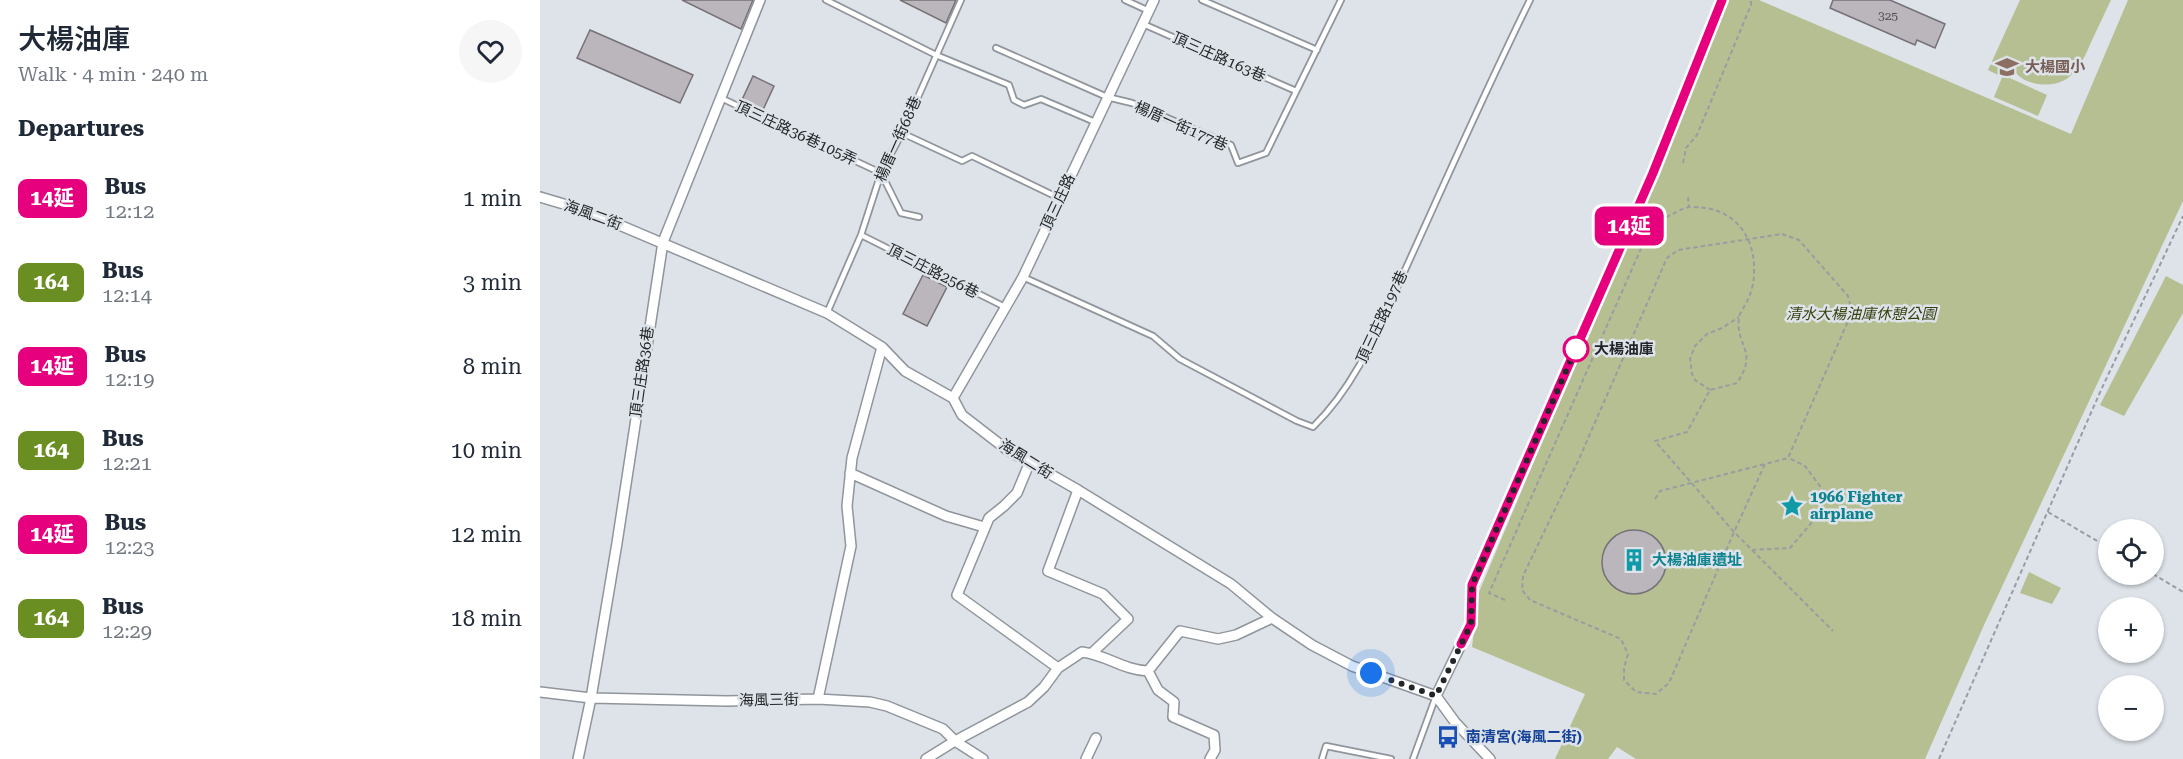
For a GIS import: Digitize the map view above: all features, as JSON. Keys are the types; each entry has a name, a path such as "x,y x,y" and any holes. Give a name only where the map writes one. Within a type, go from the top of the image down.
{"street":[{"name":"頂三庄路36巷","path":"578,759 591,698 617,543 663,242 760,0"},
{"name":"頂三庄路","path":"953,398 1023,277 1154,0"},
{"path":"1490,759 1455,722 1436,696 1471,624 1472,585 1653,173 1722,0"},
{"name":"海風二街","path":"540,197 584,210 827,313 882,347 905,371 953,398 962,415 1029,464 1078,490 1230,584 1272,618 1312,645 1352,666 1436,696"},
{"path":"818,699 851,546 847,506 852,458 882,347"},
{"path":"1029,464 1017,493 989,518 984,527 957,595 1058,668"},
{"path":"850,473 945,516 984,527"},
{"path":"1078,490 1048,571 1103,594 1128,620 1092,653"},
{"path":"1148,671 1180,631 1218,639 1236,635 1272,618"},
{"path":"926,759 1028,702 1044,687 1058,668 1082,652 1110,659 1133,670 1148,671"},
{"path":"1148,671 1158,690 1174,702 1173,717 1214,735 1215,750 1210,759"},
{"name":"海風三街","path":"541,694 591,698 726,701 818,699 870,702 887,706 943,729 955,741 983,759"},
{"path":"1086,759 1096,738"}],"lane":[{"path":"826,0 936,55 1010,85 1014,100 1024,105 1041,99 1095,122"},
{"name":"楊厝一街68巷","path":"827,313 861,235 881,173 902,133 961,0"},
{"path":"1125,0 1149,11"},
{"path":"1202,0 1317,50"},
{"name":"楊厝一街177巷","path":"996,48 1107,97 1132,103 1231,145 1238,163 1266,153 1341,0"},
{"name":"頂三庄路197巷","path":"1023,277 1153,336 1180,359 1313,427 1325,415 1366,356 1446,183 1488,85 1530,0"},
{"name":"頂三庄路163巷","path":"1143,24 1296,91"},
{"name":"頂三庄路36巷105弄","path":"721,98 881,173"},
{"path":"902,133 962,161 972,156 1059,198"},
{"path":"881,173 901,213 919,217"},
{"name":"頂三庄路256巷","path":"861,235 1005,307"},
{"path":"1413,759 1436,696"},
{"path":"1322,759 1326,746 1391,759"}],"path":[{"path":"1683,163 1686,148 1697,135 1751,5 1751,0"},
{"path":"1688,197 1689,207"},
{"path":"1640,221 1649,218 1660,220 1689,207 1724,212 1743,228 1748,239 1754,254 1754,276 1747,302 1739,317 1707,334 1695,346 1690,359 1695,380 1710,390 1737,383 1744,372 1748,354 1741,341 1739,317"},
{"path":"1939,759 2101,390 2183,216"},
{"path":"1643,244 1655,244 1662,235 1660,220"},
{"path":"1635,234 1643,244"},
{"path":"1766,464 1669,683 1656,694 1636,692 1624,680 1624,668 1628,654 1621,639 1530,600 1522,590 1523,576 1579,459 1667,258 1678,250 1782,234 1799,240 1848,296 1852,312 1788,458"},
{"path":"1505,600 1489,593 1643,244"},
{"path":"1710,390 1687,432 1655,441 1734,532 1833,631"},
{"path":"1655,499 1660,491 1788,458 1805,466 1826,494 1813,521 1790,548 1752,550"},
{"path":"2048,512 2098,542"},
{"path":"2164,581 2183,592"}],"green space":[{"name":"清水大楊油庫休憩公園","path":"1728,0 1759,0 2071,134 2128,0 2183,0 2183,201 1984,625 1925,759 1636,759 1617,747 1608,759 1555,759 1585,694 1472,647 1479,592"},
{"path":"2020,0 2111,0 2080,65 2067,78 2050,84 2032,83 2019,76 2008,60 2000,76 1988,70"},
{"path":"2003,75 2047,95 2038,116 1994,97"},
{"path":"2166,276 2183,285 2183,313 2124,416 2100,405"},
{"path":"2029,572 2061,588 2052,604 2020,593"}],"building":[{"path":"682,0 753,0 741,29"},
{"path":"900,0 956,0 946,23"},
{"path":"1833,0 1890,0 1945,24 1935,48 1917,40 1915,45 1830,8"},
{"path":"590,30 693,75 680,103 577,58"},
{"path":"753,76 774,86 762,112 741,102"},
{"path":"923,275 947,287 927,326 903,314"},
{"name":"大楊油庫遺址","path":"1634,530 1652,536 1660,544 1666,562 1660,580 1652,588 1634,594 1616,588 1608,580 1602,562 1608,544 1616,536"}],"bus line":[{"name":"14延","path":"1461,644 1471,624 1472,585 1653,173 1722,0"}],"place":[{"name":"大楊國小","path":"2007,67"},
{"name":"大楊油庫","path":"1576,349"},
{"name":"1966 Fighter airplane","path":"1792,506"},
{"name":"大楊油庫遺址","path":"1634,560"},
{"name":"南清宮(海風二街)","path":"1448,737"}],"route":[{"path":"1371,673 1436,696 1471,624 1472,585 1577,346 1576,349"}]}
